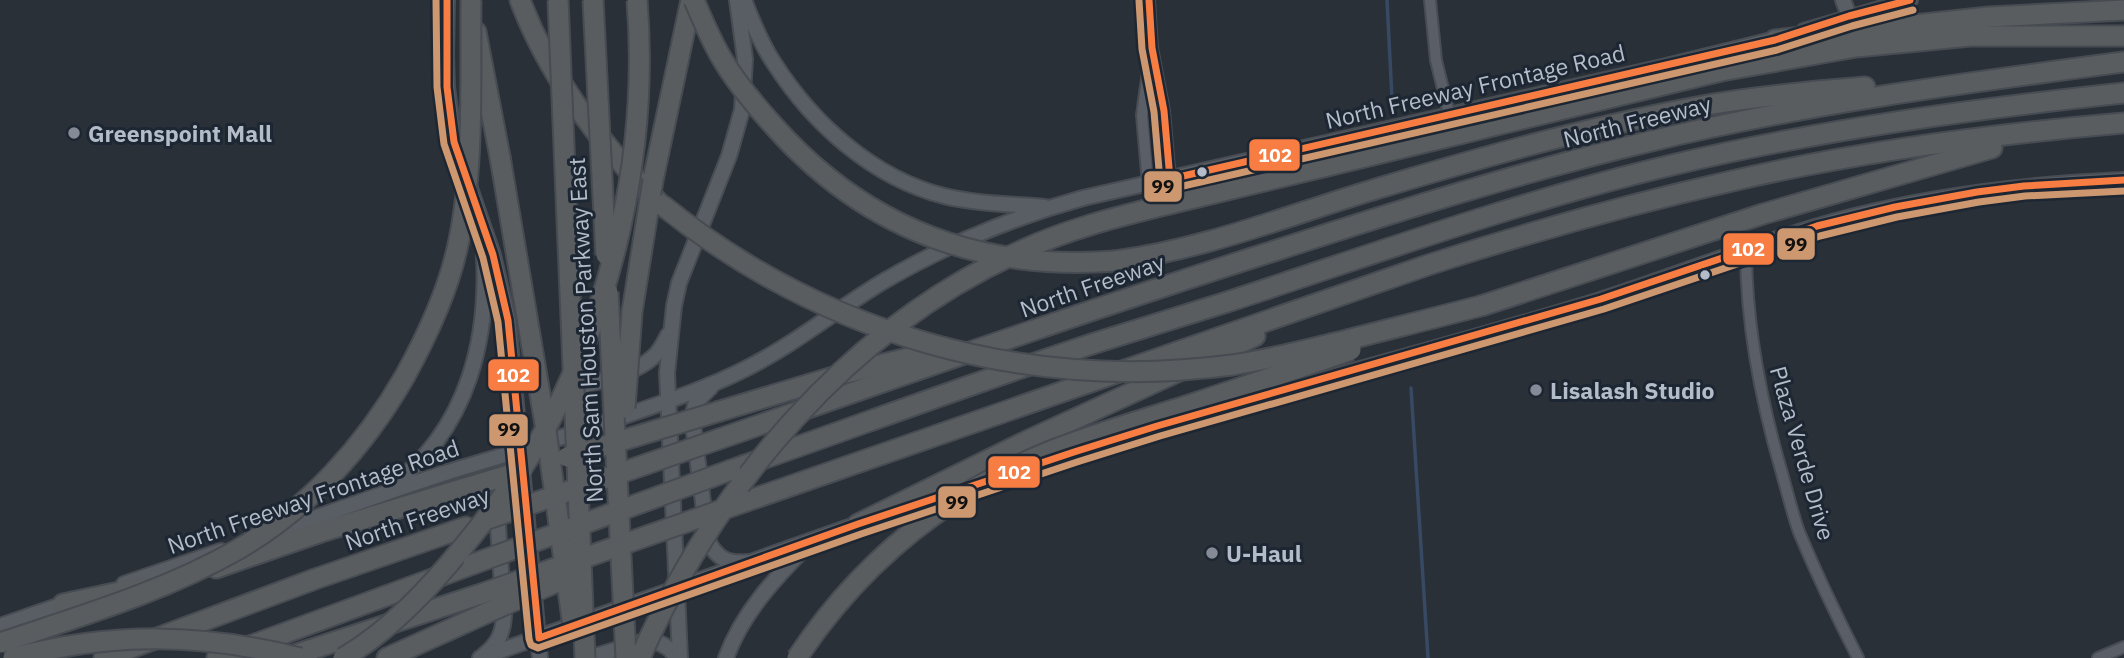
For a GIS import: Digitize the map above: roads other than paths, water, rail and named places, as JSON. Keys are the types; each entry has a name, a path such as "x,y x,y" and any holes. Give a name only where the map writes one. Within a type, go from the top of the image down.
{"highway":[{"path":"470,0 500,157 546,430 577,658"},
{"path":"0,643 161,587 221,559 270,528 299,505 336,471 362,441 392,398 422,346 442,300 457,249 465,200 469,148 470,0"},
{"path":"520,0 546,56 593,129 617,160 662,205 702,236 834,310 883,330 973,355 1039,367 1135,373 1236,364 1324,345 1512,297 1763,214 1883,178 2085,126"},
{"name":"North Sam Houston Parkway East","path":"558,0 587,658"},
{"name":"North Sam Houston Parkway East","path":"593,0 626,658"},
{"path":"343,658 402,614 481,526 540,438 569,380 598,307 614,255 627,193 639,88 637,0"},
{"path":"620,535 625,401 632,312 653,180 692,0"},
{"path":"692,0 723,61 742,89 793,147 859,201 892,221 933,239 967,249 1040,261 1115,261 1193,246 1413,177 1612,124 1714,104 1830,90 2003,78"},
{"path":"1775,40 1989,17 2124,10"},
{"path":"640,658 664,607 702,541 735,492 780,436 846,367 876,341 940,295 1022,250 1058,235 1125,216 1721,71 1856,47 1970,36 2124,36"},
{"name":"North Freeway","path":"104,658 315,579 719,439 1194,277 1410,207 1591,156 1777,114 2003,78 2124,62"},
{"path":"217,658 731,470 1094,343 1412,239 1610,180 1675,164 1966,111 2124,93"},
{"path":"285,658 659,533 1502,241 1734,180 1914,148 2124,123"},
{"path":"858,524 1027,441 1361,288"},
{"path":"797,658 816,629 873,564 950,503 1015,468 1104,432 1484,305"},
{"path":"63,604 184,579 321,532 850,372 1070,319"},
{"path":"387,658 543,590 659,533"},
{"path":"13,658 90,642 161,638 232,643 300,658"}],"main road":[{"path":"447,0 446,56 454,142 481,216 504,295 522,451 540,658"},
{"path":"679,658 667,401 671,327 679,283 729,156 742,110 745,59 737,0"},
{"path":"744,0 773,62 821,123 854,152 916,187 942,196 972,202 1050,207"},
{"path":"1843,0 1849,16"},
{"name":"North Freeway Frontage Road","path":"0,626 379,495 522,451 725,378 766,358 882,282 918,263 983,232 1050,207 1775,40 1890,2 1910,0"},
{"path":"480,658 858,524 1146,429 1589,303 1746,249 1852,217 1934,199 2024,186 2124,180"},
{"path":"379,495 419,463 433,447 456,410 471,372 481,333 486,274 481,216"},
{"path":"514,378 523,389 534,395 544,396 641,367 662,347 671,327"},
{"path":"725,378 696,402 692,417 708,541 720,559 737,563 755,561"},
{"path":"445,473 462,474 488,488 497,511 503,629 499,640 480,658"},
{"path":"726,658 749,614 774,580 813,540"},
{"path":"587,658 652,641 669,648 679,658"}],"street":[{"path":"1149,0 1152,48 1164,111 1170,179"},
{"path":"1430,0 1436,60 1449,114"},
{"path":"1148,184 1142,115 1152,48"},
{"name":"Plaza Verde Drive","path":"1746,249 1746,291 1751,342 1763,403 1779,462 1798,529 1858,658"},
{"path":"2098,658 2124,647"}],"waterway":[{"path":"1387,0 1392,99"},
{"path":"1411,388 1428,658"}],"place":[{"name":"Greenspoint Mall","path":"74,133"},
{"name":"Lisalash Studio","path":"1536,390"},
{"name":"U-Haul","path":"1212,553"}]}
